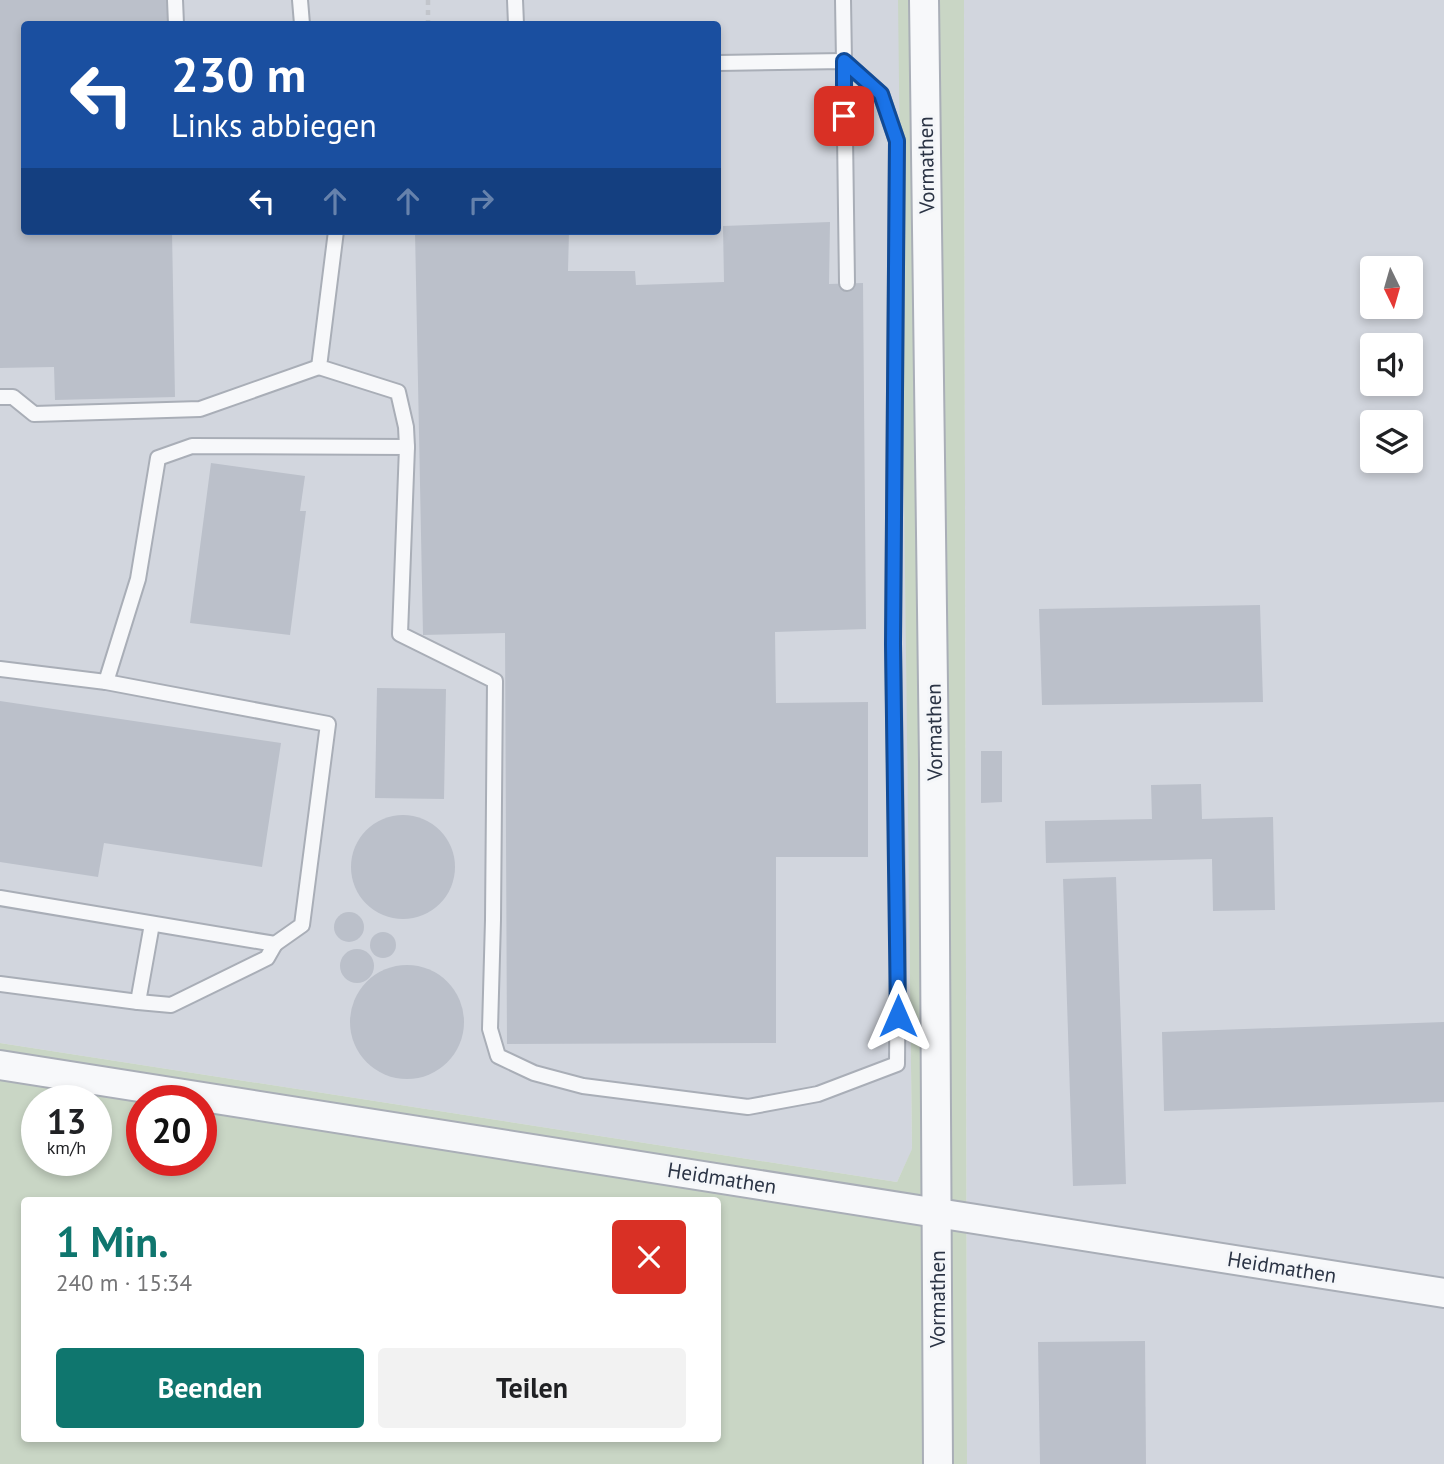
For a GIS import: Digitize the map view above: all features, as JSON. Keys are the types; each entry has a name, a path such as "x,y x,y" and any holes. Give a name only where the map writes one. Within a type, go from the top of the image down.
{"street":[{"name":"Vormathen","path":"924,0 934,762 938,1464"},
{"name":"Heidmathen","path":"0,1065 1444,1293"}],"lane":[{"path":"175,0 176,21"},
{"path":"300,0 302,21"},
{"path":"515,0 516,21"},
{"path":"843,0 847,283"},
{"path":"0,397 13,397 34,414 200,409 319,367 398,392 406,427 407,447 400,634 495,681 490,1029 498,1056 534,1073 583,1086 748,1107 818,1094 897,1064 898,944 893,644 897,141 881,94 844,61 721,64"},
{"path":"319,367 336,235"},
{"path":"106,682 138,579 158,457 192,446 407,447"},
{"path":"0,669 106,682 328,724 302,925 275,944 267,958 172,1005 0,984"},
{"path":"0,898 275,944"},
{"path":"138,1002 152,924"}],"path":[{"path":"428,0 428,21"}],"shaded area":[{"path":"0,0 899,0 912,1150 897,1182 0,1043"},
{"path":"964,0 1444,0 1444,1464 967,1464"}],"green space":[{"path":"898,0 964,0 967,1464 0,1464 0,1043 897,1182 912,1149"}],"building":[{"path":"0,0 167,0 168,21 21,21 21,235 172,235 175,397 55,400 54,367 0,368"},
{"path":"830,222 829,284 863,283 866,629 775,632 776,703 868,702 868,857 776,857 776,1043 507,1044 505,633 423,635 415,235 569,235 568,271 635,271 636,285 724,282 723,226"},
{"path":"211,463 305,476 300,511 306,511 290,635 190,623"},
{"path":"1260,605 1263,702 1042,705 1039,609"},
{"path":"377,688 446,689 444,799 375,798"},
{"path":"0,701 281,743 262,867 104,843 98,877 0,862"},
{"path":"981,751 1002,751 1002,802 981,803"},
{"path":"1201,784 1202,819 1273,817 1275,910 1213,911 1212,859 1046,863 1045,821 1152,819 1151,785"},
{"path":"403,815 423,819 440,830 451,847 455,867 451,887 440,904 423,915 403,919 383,915 366,904 355,887 351,867 355,847 366,830 383,819"},
{"path":"1116,877 1126,1184 1073,1186 1063,879"},
{"path":"349,912 360,916 364,927 360,938 349,942 338,938 334,927 338,916"},
{"path":"383,932 392,936 396,945 392,954 383,958 374,954 370,945 374,936"},
{"path":"357,949 369,954 374,966 369,978 357,983 345,978 340,966 345,954"},
{"path":"407,965 429,969 448,981 460,1000 464,1022 460,1044 448,1063 429,1075 407,1079 385,1075 366,1063 354,1044 350,1022 354,1000 366,981 385,969"},
{"path":"1444,1022 1444,1102 1164,1111 1162,1032"},
{"path":"1145,1341 1146,1464 1040,1464 1038,1342"}],"route":[{"path":"844,116 844,61 881,94 897,141 893,644 898,1016"}]}
